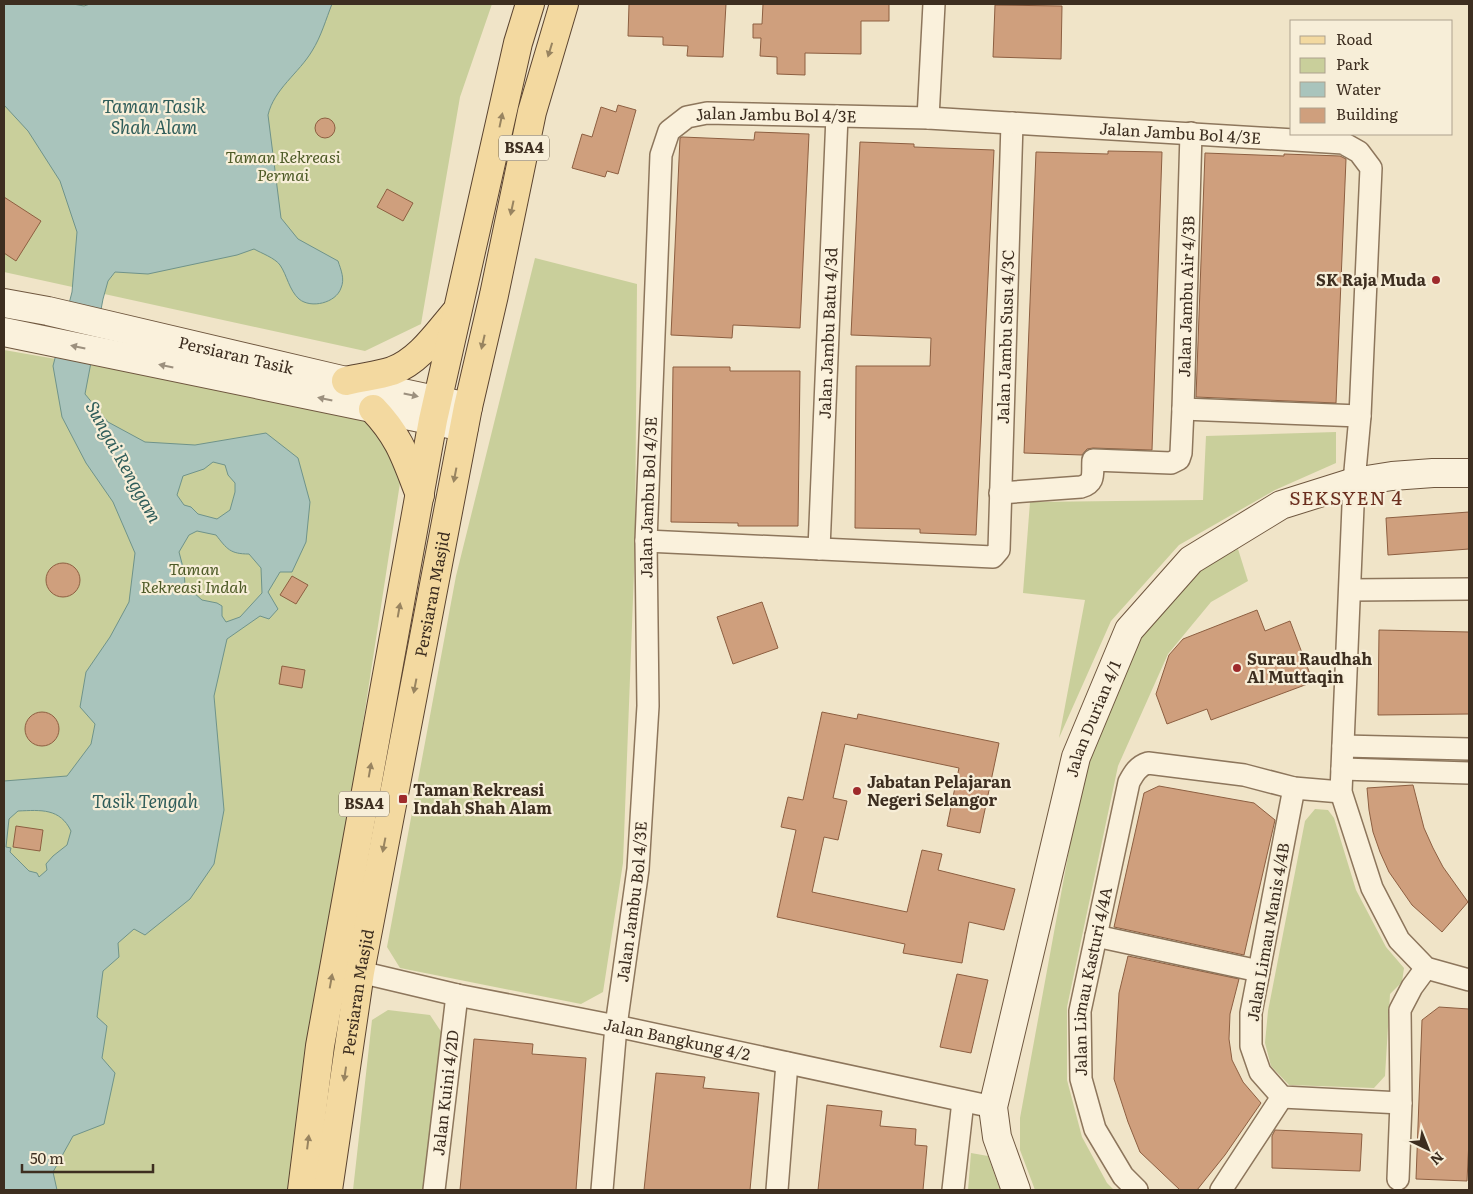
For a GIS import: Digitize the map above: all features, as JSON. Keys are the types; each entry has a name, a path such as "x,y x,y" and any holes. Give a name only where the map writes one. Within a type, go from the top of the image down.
{"main road":[{"name":"Persiaran Masjid","path":"302,1190 320,1046 436,410 518,43 530,4"},
{"name":"Persiaran Masjid","path":"328,1190 360,972 466,417 532,112 564,4"},
{"path":"346,381 392,370 411,361 459,309"},
{"path":"373,408 391,429 402,446 420,494"}],"street":[{"path":"928,118 934,4"},
{"name":"Jalan Jambu Bol 4/3E","path":"602,1190 616,1026 638,869 648,706 646,541 661,155 669,131 687,117 707,113 928,118 1343,143 1359,152 1370,168 1360,416 1354,482 1341,792"},
{"name":"Jalan Jambu Batu 4/3d","path":"819,549 837,116"},
{"name":"Jalan Jambu Susu 4/3C","path":"819,549 993,557 999,550 1012,123"},
{"name":"Jalan Jambu Air 4/3B","path":"1000,493 1088,485 1092,481 1094,460 1171,463 1179,459 1181,453 1183,409 1191,133"},
{"name":"Persiaran Tasik","path":"4,303 48,311 346,381 436,410 466,417"},
{"name":"Persiaran Tasik","path":"4,332 373,408 436,410"},
{"path":"1183,409 1360,416"},
{"name":"Jalan Durian 4/1","path":"1016,1190 997,1137 993,1106 1076,757 1129,630 1191,560 1281,505 1354,482 1416,474 1469,473"},
{"path":"646,541 819,549"},
{"path":"1350,590 1469,589"},
{"path":"1344,746 1469,749"},
{"name":"Jalan Limau Kasturi 4/4A","path":"1137,1190 1123,1176 1095,1129 1081,1079 1080,1011 1129,782 1132,775 1142,765 1148,763 1244,775 1294,788"},
{"path":"1342,769 1469,773"},
{"path":"1294,788 1341,792 1372,888 1399,940 1426,968 1469,980"},
{"name":"Jalan Limau Manis 4/4B","path":"1282,1097 1260,1072 1251,1046 1251,1013 1294,788"},
{"path":"1096,936 1258,971"},
{"path":"1398,1179 1401,1103 1400,1010 1412,986 1426,968"},
{"name":"Jalan Bangkung 4/2","path":"360,972 457,995 616,1026 993,1106"},
{"name":"Jalan Kuini 4/2D","path":"434,1190 457,995"},
{"path":"777,1190 787,1063"},
{"path":"1220,1190 1282,1097 1401,1103"},
{"path":"954,1190 963,1101"}],"green space":[{"name":"Taman Rekreasi Permai","path":"4,4 492,4 460,97 421,324 365,351 4,272"},
{"path":"535,258 637,284 635,546 623,863 603,992 581,1004 400,968 387,947 456,576"},
{"name":"Taman Rekreasi Indah","path":"4,350 366,413 397,451 400,483 291,1190 4,1190"},
{"path":"1336,432 1336,463 1275,490 1179,545 1111,621 1059,738 1085,600 1023,593 1030,502 1203,500 1206,436"},
{"path":"1238,549 1248,581 1211,602 1168,654 1118,766 1067,1007 1067,1080 1082,1137 1107,1183 1114,1190 1035,1190 1020,1150 1020,1118 1085,763 1141,635 1198,570"},
{"path":"1315,809 1328,810 1334,818 1356,890 1386,947 1404,968 1402,982 1390,994 1385,1076 1374,1088 1289,1085 1271,1066 1265,1043 1268,1011 1305,821"},
{"path":"388,1010 430,1015 442,1033 426,1190 353,1190 372,1020"},
{"path":"971,1153 988,1156 1000,1190 968,1190"}],"water":[{"path":"4,4 73,4 84,6 90,4 332,4 315,46 307,59 281,89 268,115 281,218 298,239 338,261 343,281 338,293 329,301 323,303 310,304 304,302 293,291 278,262 254,249 237,255 148,274 115,272 108,281 103,299 85,394 108,422 145,442 195,445 266,433 298,458 310,502 306,542 292,572 280,572 268,592 278,609 269,619 260,616 227,639 214,696 224,810 214,864 190,899 145,935 134,929 118,943 119,957 103,971 97,1017 107,1026 102,1058 115,1073 104,1124 73,1136 53,1172 57,1190 4,1190 4,781 67,776 91,744 95,724 80,707 86,672 110,637 129,602 135,553 113,502 86,463 62,417 53,366 72,292 77,232 60,181 28,131 4,105","holes":["213,462 225,465 228,475 235,483 235,492 230,510 217,519 198,514 191,507 184,505 177,495 183,476 204,469","197,531 216,535 233,552 249,554 261,568 262,593 240,617 226,622 222,616 222,606 202,600 185,585 184,571 179,552 189,535","34,810 55,814 67,823 71,831 67,845 53,856 46,864 47,870 39,877 37,873 29,871 10,852 11,848 6,847 9,819 18,811"]}],"building":[{"path":"629,4 726,4 723,57 687,56 688,46 663,45 663,37 628,36"},
{"path":"763,4 889,4 889,21 861,21 861,54 805,53 805,75 777,74 777,57 760,56 761,38 753,38 753,24 762,24"},
{"path":"995,5 1062,6 1061,59 993,57"},
{"path":"618,105 636,110 618,174 607,171 605,177 572,168 582,134 592,137 601,107 616,112"},
{"path":"321,118 329,118 335,124 335,132 329,138 321,138 315,132 315,124"},
{"path":"755,132 809,134 800,328 733,325 732,338 671,335 680,138 754,140"},
{"path":"860,142 914,144 914,147 994,150 976,535 920,533 920,529 855,528 856,366 930,366 931,338 851,335"},
{"path":"1108,151 1162,152 1152,450 1093,448 1087,449 1082,455 1024,453 1036,152 1108,154"},
{"path":"1205,153 1340,156 1346,159 1336,403 1196,397"},
{"path":"387,189 413,203 403,221 377,207"},
{"path":"4,197 41,221 16,261 4,253"},
{"path":"673,367 730,367 730,371 800,371 798,526 738,526 738,523 671,522"},
{"path":"1469,512 1469,549 1388,555 1386,518"},
{"path":"63,563 70,564 75,568 79,573 79,587 75,592 70,596 63,597 56,596 51,592 47,587 46,580 47,573 51,568 56,564"},
{"path":"292,576 308,585 296,604 280,595"},
{"path":"762,602 778,648 733,664 717,617"},
{"name":"Surau Raudhah Al Muttaqin","path":"1257,610 1265,631 1290,621 1313,682 1211,720 1207,709 1167,724 1156,694 1169,655 1183,639"},
{"path":"1379,630 1469,632 1469,714 1378,715"},
{"path":"282,666 305,670 302,688 279,684"},
{"path":"42,712 49,713 54,717 58,722 58,736 54,741 49,745 42,746 35,745 30,741 26,736 25,729 26,722 30,717 35,713"},
{"path":"822,712 857,719 858,714 999,743 980,833 947,826 959,768 845,744 833,798 847,801 838,840 824,837 812,892 907,912 922,850 942,854 938,870 1015,889 1004,930 969,922 962,963 903,953 905,944 777,917 796,830 781,827 788,797 803,800"},
{"path":"1413,785 1424,828 1433,848 1443,867 1468,902 1442,932 1412,905 1389,872 1373,832 1367,788"},
{"path":"1159,786 1254,803 1275,820 1244,955 1114,927 1144,793"},
{"path":"16,826 43,830 40,851 13,847"},
{"path":"1128,956 1239,979 1230,1014 1229,1039 1232,1060 1243,1082 1261,1103 1225,1155 1197,1190 1180,1190 1140,1152 1114,1079 1119,993"},
{"path":"957,974 988,980 971,1053 940,1047"},
{"path":"1439,1007 1469,1009 1469,1140 1467,1181 1416,1179 1422,1020"},
{"path":"474,1039 533,1044 532,1054 586,1058 576,1190 460,1190"},
{"path":"656,1073 705,1077 703,1088 759,1093 750,1190 644,1190"},
{"path":"827,1105 882,1111 880,1126 916,1129 915,1145 927,1146 923,1190 818,1190"},
{"path":"1275,1130 1362,1134 1360,1171 1272,1168 1272,1136"}],"place":[{"name":"SK Raja Muda","path":"1436,280"},
{"name":"Surau Raudhah Al Muttaqin","path":"1237,668"},
{"name":"Jabatan Pelajaran Negeri Selangor","path":"857,791"},
{"name":"Taman Rekreasi Indah Shah Alam","path":"403,799"}],"district":[{"name":"SEKSYEN 4","path":"1346,498"}],"water label":[{"name":"Taman Tasik Shah Alam","path":"154,117"},
{"name":"Sungai Renggam","path":"123,462"},
{"name":"Tasik Tengah","path":"145,802"}]}
